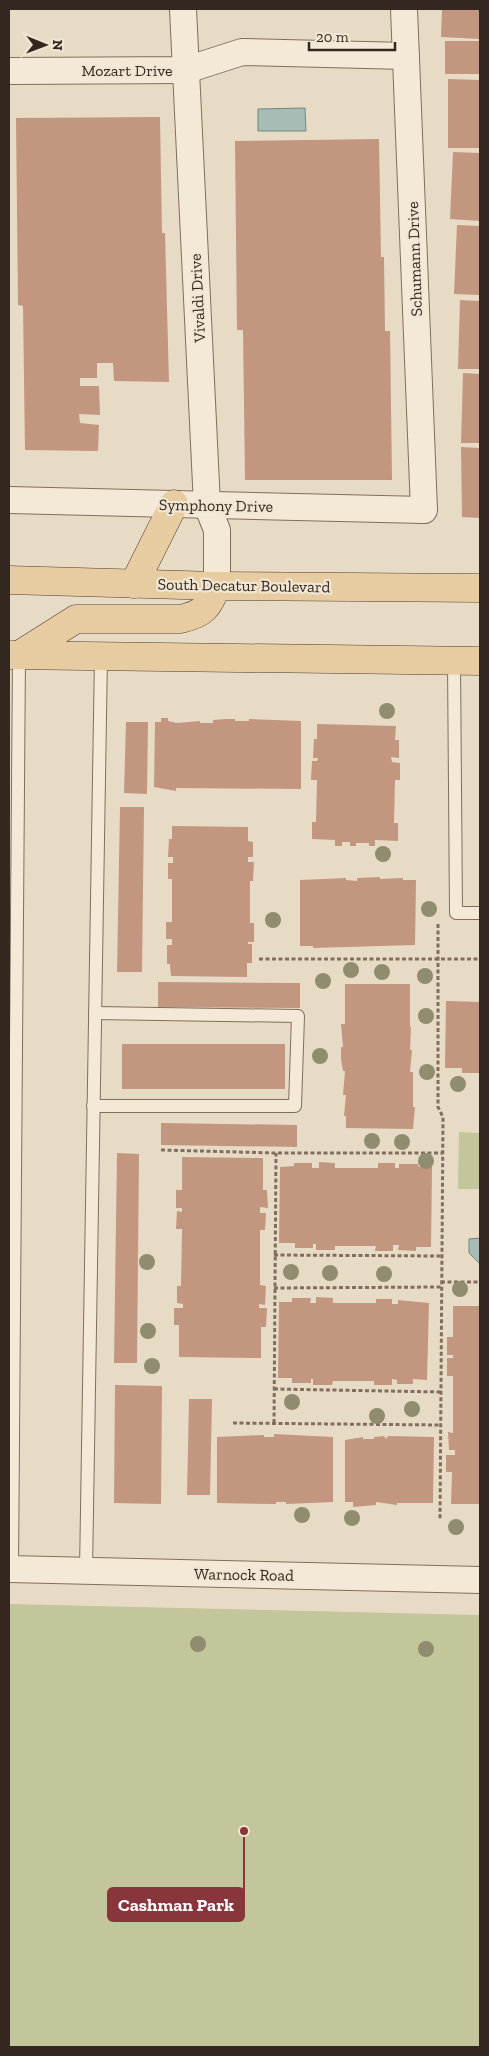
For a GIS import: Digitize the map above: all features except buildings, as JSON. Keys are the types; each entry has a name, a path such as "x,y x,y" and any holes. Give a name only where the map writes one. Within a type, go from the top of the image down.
{"main road":[{"path":"134,584 174,504"},
{"name":"South Decatur Boulevard","path":"9,580 217,586 480,588"},
{"path":"14,655 76,619 181,619 198,615 208,607 217,586"},
{"path":"14,655 467,661"}],"street":[{"name":"Vivaldi Drive","path":"184,9 207,505 217,530 217,586"},
{"name":"Schumann Drive","path":"404,9 424,510"},
{"name":"Mozart Drive","path":"9,71 186,70 242,52 406,56"},
{"name":"Symphony Drive","path":"9,500 424,510"},
{"name":"Warnock Road","path":"10,1569 480,1580"}],"lane":[{"path":"10,1569 14,655"},
{"path":"86,1571 101,656"},
{"path":"467,661 456,913 480,913"},
{"path":"93,1106 295,1106 298,1016 95,1013"}],"path":[{"path":"440,1520 443,1117 438,1107 438,924 456,913"},
{"path":"258,958 480,959"},
{"path":"161,1150 276,1153 443,1153"},
{"path":"274,1423 276,1153"},
{"path":"274,1255 442,1256"},
{"path":"442,1282 480,1282"},
{"path":"274,1288 441,1287"},
{"path":"274,1389 440,1392"},
{"path":"233,1423 440,1424"}],"green space":[{"path":"459,1132 480,1133 480,1189 458,1189"},
{"path":"9,1604 480,1615 480,2047 9,2047"}],"water":[{"path":"305,108 306,131 258,131 258,109"},
{"path":"480,1238 480,1264 469,1253 469,1239"}],"place":[{"name":"Cashman Park","path":"244,1831"}]}
